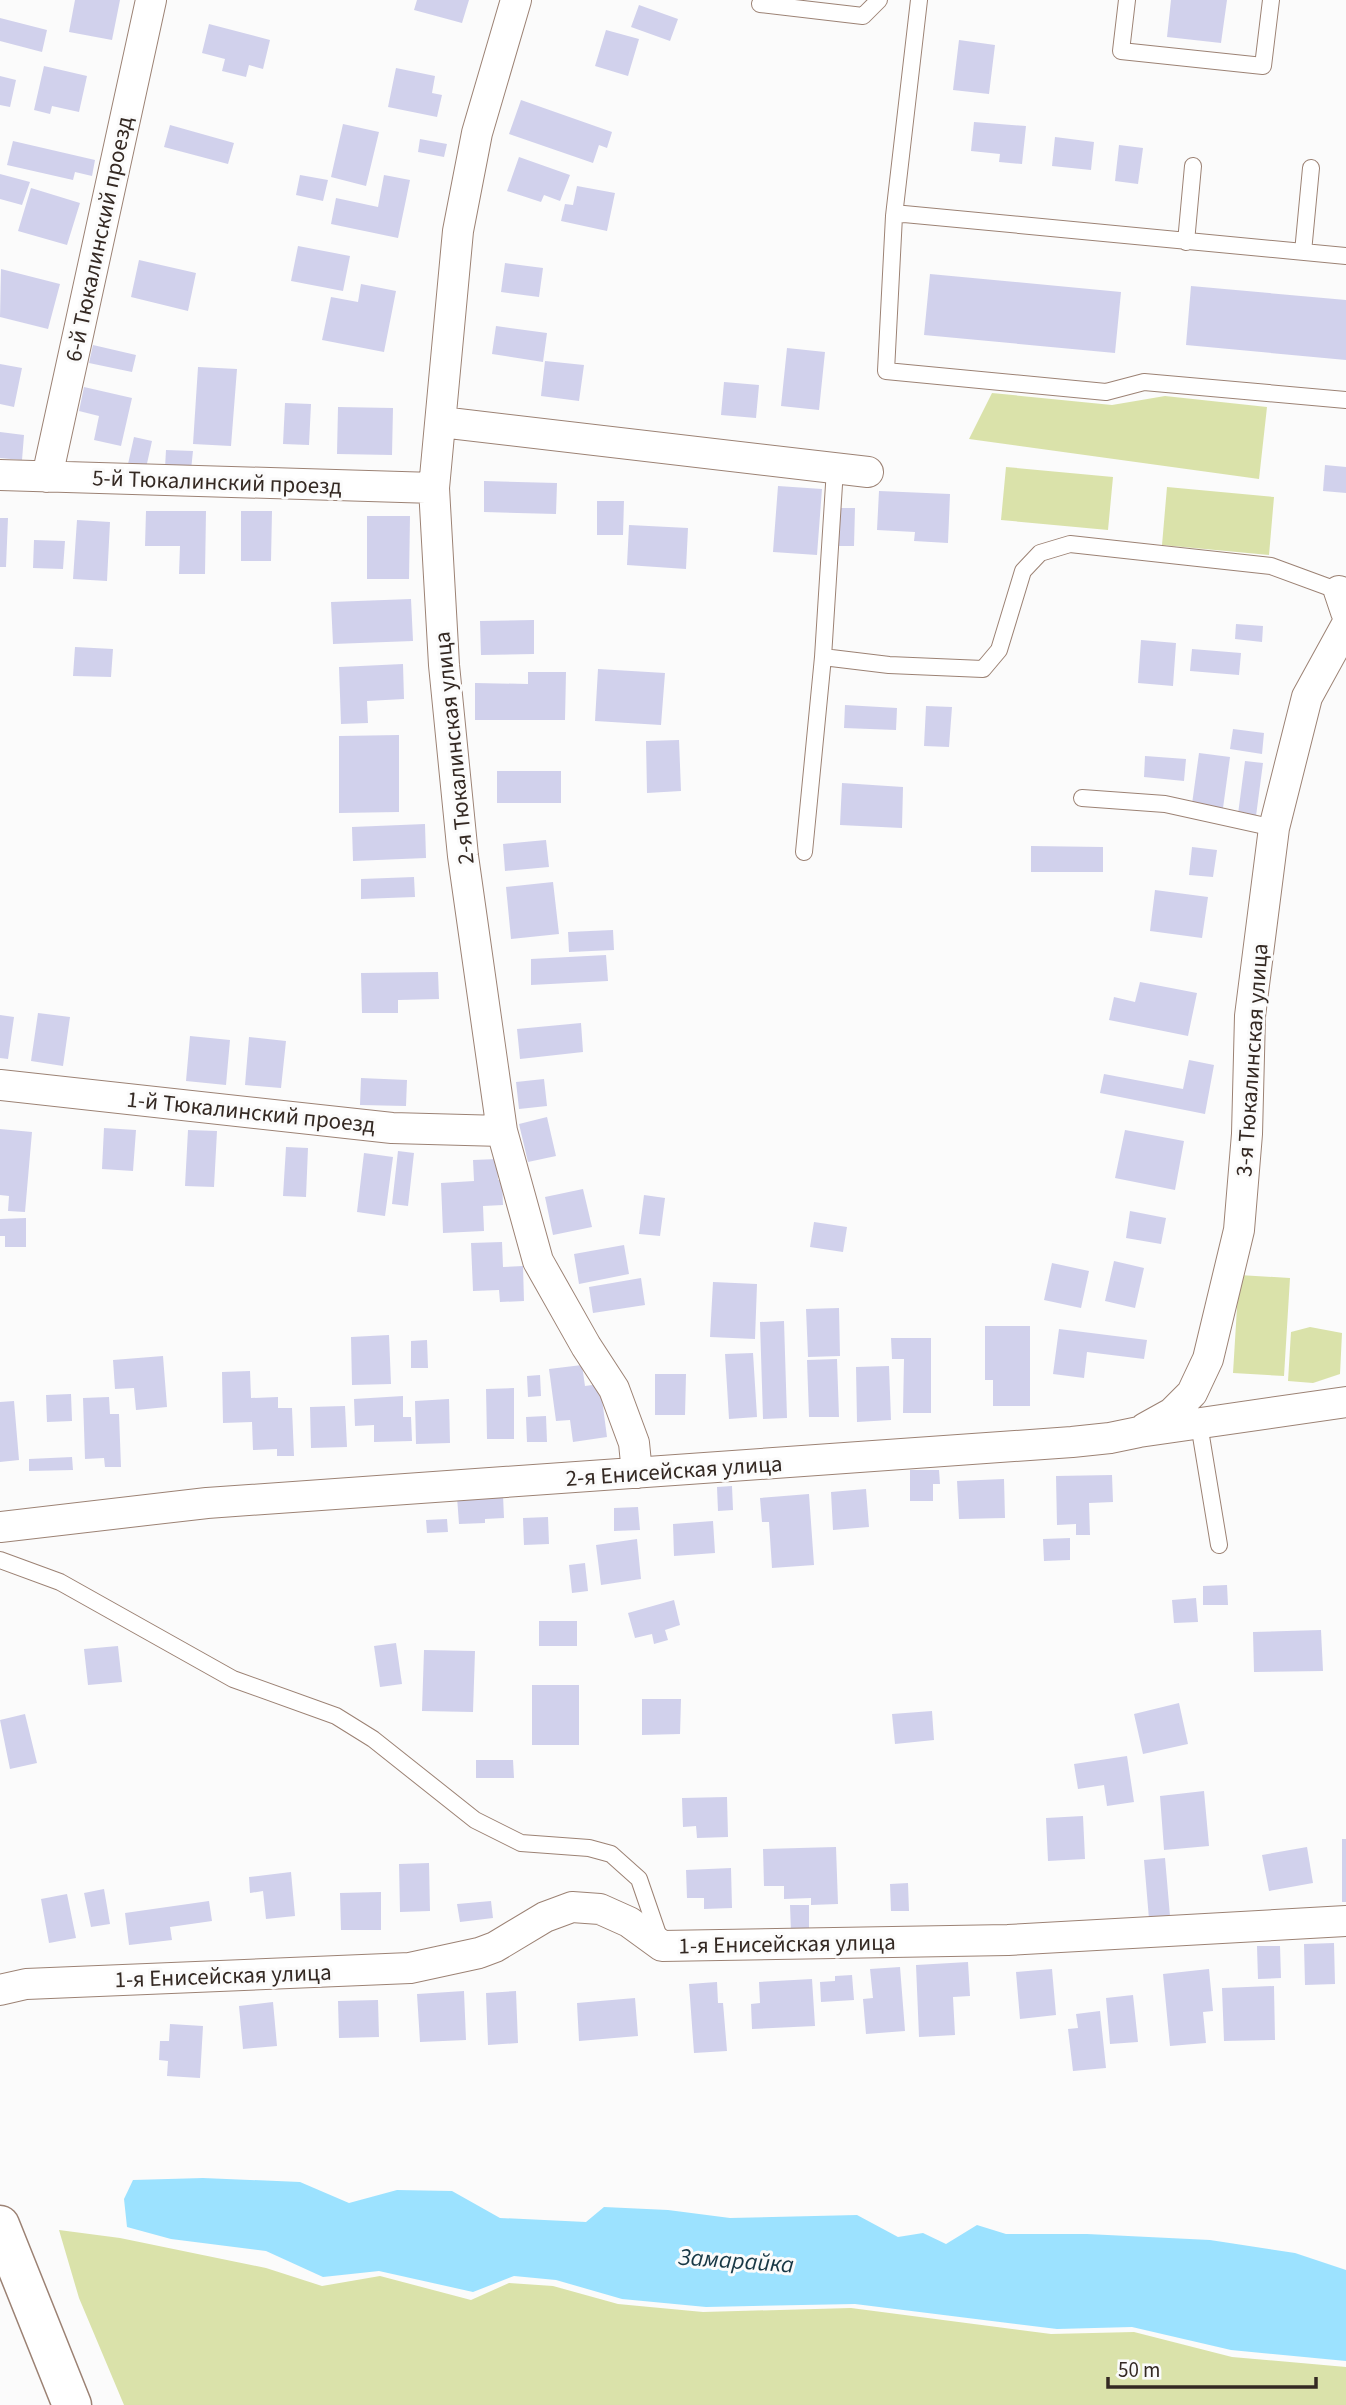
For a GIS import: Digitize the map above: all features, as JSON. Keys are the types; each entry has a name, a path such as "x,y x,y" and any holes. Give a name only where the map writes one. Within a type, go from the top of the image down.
{"street":[{"name":"6-й Тюкалинский проезд","path":"47,477 151,0"},
{"name":"2-я Тюкалинская улица","path":"516,0 477,133 458,232 434,488 444,665 463,856 502,1130 538,1261 586,1346 614,1389 634,1443 637,1474"},
{"path":"441,422 868,472"},
{"name":"5-й Тюкалинский проезд","path":"0,475 434,488"},
{"name":"3-я Тюкалинская улица","path":"1139,1432 1172,1413 1192,1393 1208,1359 1238,1230 1247,1135 1250,1016 1274,828 1307,697 1346,626"},
{"name":"1-й Тюкалинский проезд","path":"0,1086 392,1128 502,1130"},
{"name":"2-я Енисейская улица","path":"0,1527 207,1503 1072,1442 1346,1402"},
{"name":"1-я Енисейская улица","path":"0,1990 26,1984 410,1968 495,1947 545,1917 572,1907 600,1909 629,1922 662,1946 1008,1940 1346,1921"},
{"path":"0,2225 72,2405"}],"lane":[{"path":"760,4 863,16 879,0"},
{"path":"919,0 894,216 886,371 1106,392 1144,382 1346,400"},
{"path":"1127,0 1121,51 1263,66 1271,0"},
{"path":"1186,242 1193,166"},
{"path":"1303,252 1311,168"},
{"path":"894,216 904,214 1346,256"},
{"path":"804,852 823,657 835,469"},
{"path":"823,657 889,665 984,669 999,650 1023,571 1040,553 1070,544 1271,566 1342,602"},
{"path":"1083,798 1165,804 1274,828"},
{"path":"1199,1424 1219,1545"},
{"path":"0,1560 60,1582 233,1679 336,1716 373,1739 475,1820 521,1843 589,1847 611,1854 639,1879 662,1946"}],"green space":[{"path":"992,393 1112,405 1165,396 1267,407 1259,479 969,439"},
{"path":"1006,467 1113,477 1108,530 1001,520"},
{"path":"1167,487 1274,497 1269,555 1162,545"},
{"path":"1239,1275 1290,1278 1284,1376 1233,1373"},
{"path":"1310,1327 1342,1333 1340,1374 1313,1383 1288,1381 1291,1332"},
{"path":"59,2230 120,2238 266,2268 322,2286 380,2276 471,2300 509,2283 553,2286 618,2304 703,2312 851,2308 1051,2334 1134,2332 1232,2357 1346,2367 1346,2405 124,2405 79,2298"}],"water":[{"name":"Замарайка","path":"203,2178 300,2182 349,2203 397,2190 452,2191 500,2218 586,2222 604,2207 668,2210 730,2218 857,2215 898,2237 923,2233 946,2244 977,2225 1006,2234 1087,2234 1210,2240 1295,2253 1346,2270 1346,2361 1231,2350 1132,2327 1057,2329 855,2304 706,2307 622,2299 556,2280 514,2276 473,2292 379,2271 323,2277 266,2251 171,2239 127,2227 124,2199 133,2180"}],"building":[{"path":"75,0 120,0 112,40 69,32"},
{"path":"417,0 469,0 462,23 414,10"},
{"path":"1171,0 1227,0 1221,43 1167,37"},
{"path":"639,5 678,19 670,41 631,27"},
{"path":"0,18 47,30 42,52 0,41"},
{"path":"209,24 270,40 263,69 249,65 246,77 222,71 225,59 202,53"},
{"path":"606,30 639,39 628,76 595,66"},
{"path":"959,40 995,45 989,94 953,90"},
{"path":"44,66 87,76 79,112 52,106 50,114 34,110"},
{"path":"396,68 435,76 432,93 442,95 437,117 388,107"},
{"path":"0,76 16,80 10,107 0,105"},
{"path":"521,100 612,132 607,148 599,145 593,163 509,134"},
{"path":"974,122 1026,126 1022,164 999,162 1000,154 971,151"},
{"path":"343,124 379,132 366,186 331,177"},
{"path":"170,125 234,143 228,164 164,147"},
{"path":"1055,137 1094,142 1091,170 1052,166"},
{"path":"420,139 447,144 444,157 418,152"},
{"path":"13,141 95,160 92,176 75,172 73,180 7,165"},
{"path":"1119,145 1143,148 1138,184 1115,181"},
{"path":"519,157 570,175 560,201 544,195 541,202 507,191"},
{"path":"0,174 30,182 22,205 0,199"},
{"path":"300,175 328,180 323,201 296,195"},
{"path":"384,175 410,180 398,238 331,224 336,198 378,207"},
{"path":"577,186 615,193 607,231 561,221 565,204 573,205"},
{"path":"31,188 80,203 67,245 18,231"},
{"path":"298,246 350,256 343,291 291,281"},
{"path":"139,260 196,273 188,311 131,297"},
{"path":"505,263 543,268 539,297 501,292"},
{"path":"1,269 60,284 48,329 0,317"},
{"path":"930,274 1121,292 1115,353 924,335"},
{"path":"361,284 396,291 384,352 322,340 331,297 358,302"},
{"path":"1191,286 1346,300 1346,360 1186,345"},
{"path":"496,326 547,333 543,362 492,354"},
{"path":"93,345 136,355 132,372 89,363"},
{"path":"787,348 825,352 819,410 781,406"},
{"path":"545,361 584,365 579,401 541,396"},
{"path":"0,364 22,368 14,407 0,404"},
{"path":"198,367 237,369 231,446 193,444"},
{"path":"724,382 759,385 756,418 721,415"},
{"path":"84,387 132,398 121,446 94,440 99,416 79,411"},
{"path":"285,403 311,404 309,445 283,444"},
{"path":"338,407 393,408 392,455 337,454"},
{"path":"0,432 24,435 22,460 0,458"},
{"path":"134,437 152,441 146,468 128,464"},
{"path":"166,450 193,451 191,470 165,468"},
{"path":"1325,465 1346,467 1346,493 1323,491"},
{"path":"484,481 557,483 556,514 484,512"},
{"path":"778,486 822,489 817,555 773,552"},
{"path":"879,491 950,494 948,543 914,541 915,532 877,530"},
{"path":"597,501 624,501 623,535 597,535"},
{"path":"838,508 855,508 854,546 836,546"},
{"path":"146,511 206,511 205,574 179,574 180,546 145,546"},
{"path":"241,511 272,511 271,561 241,561"},
{"path":"367,516 410,516 409,579 367,579"},
{"path":"0,518 8,518 6,567 0,567"},
{"path":"77,520 110,522 107,581 73,579"},
{"path":"629,525 688,528 686,569 627,565"},
{"path":"34,540 65,541 63,569 33,568"},
{"path":"411,599 413,641 333,644 331,602"},
{"path":"534,620 534,654 481,655 480,621"},
{"path":"1236,624 1263,626 1262,642 1235,639"},
{"path":"1141,640 1176,643 1173,686 1138,683"},
{"path":"75,647 113,649 111,677 73,676"},
{"path":"1192,649 1241,653 1239,675 1190,671"},
{"path":"403,664 404,699 367,701 368,723 341,724 339,667"},
{"path":"598,669 665,673 661,725 595,721"},
{"path":"528,672 566,672 565,720 475,720 475,683 528,684"},
{"path":"845,705 897,708 896,730 844,728"},
{"path":"926,706 952,707 949,747 924,746"},
{"path":"1233,729 1264,733 1262,754 1230,749"},
{"path":"399,735 399,812 339,813 339,736"},
{"path":"679,740 681,791 647,793 646,741"},
{"path":"1199,753 1230,757 1223,808 1192,804"},
{"path":"1145,756 1186,759 1184,781 1144,777"},
{"path":"1245,761 1263,763 1256,816 1238,814"},
{"path":"497,771 561,771 561,803 497,803"},
{"path":"842,783 903,787 902,828 840,825"},
{"path":"425,824 426,858 353,861 352,827"},
{"path":"546,840 549,867 505,871 503,844"},
{"path":"1031,846 1103,847 1103,872 1031,872"},
{"path":"1192,847 1217,850 1213,877 1189,875"},
{"path":"414,877 415,897 361,899 361,879"},
{"path":"553,882 559,934 511,939 506,887"},
{"path":"1155,890 1208,897 1202,938 1150,931"},
{"path":"613,930 614,950 569,952 568,932"},
{"path":"606,955 608,981 531,985 531,959"},
{"path":"438,972 439,999 398,1000 398,1013 362,1013 361,973"},
{"path":"1140,982 1197,993 1188,1036 1109,1020 1114,997 1135,1002"},
{"path":"38,1013 70,1017 63,1066 31,1061"},
{"path":"0,1015 14,1017 8,1059 0,1058"},
{"path":"581,1023 583,1052 520,1059 517,1029"},
{"path":"190,1036 230,1040 226,1085 186,1081"},
{"path":"249,1037 286,1041 281,1088 245,1085"},
{"path":"1189,1060 1214,1065 1205,1114 1100,1093 1104,1074 1183,1089"},
{"path":"361,1078 407,1080 406,1106 360,1105"},
{"path":"544,1079 547,1106 519,1109 516,1082"},
{"path":"547,1117 556,1156 528,1162 519,1124"},
{"path":"104,1128 136,1130 133,1171 102,1169"},
{"path":"0,1129 32,1132 25,1212 8,1211 9,1196 0,1195"},
{"path":"188,1130 217,1131 214,1187 185,1186"},
{"path":"1125,1130 1184,1141 1175,1190 1115,1178"},
{"path":"286,1147 308,1148 306,1197 283,1196"},
{"path":"398,1151 414,1153 408,1206 392,1204"},
{"path":"364,1153 393,1157 385,1216 357,1212"},
{"path":"497,1159 498,1180 502,1180 503,1205 483,1206 484,1231 443,1233 441,1183 474,1181 473,1160"},
{"path":"583,1189 592,1227 553,1235 545,1197"},
{"path":"644,1195 665,1198 660,1236 639,1234"},
{"path":"1130,1211 1166,1218 1161,1244 1126,1238"},
{"path":"26,1218 26,1247 5,1247 5,1236 0,1236 0,1219"},
{"path":"814,1222 847,1227 843,1252 810,1247"},
{"path":"502,1242 503,1267 523,1266 524,1301 500,1302 499,1290 473,1291 471,1243"},
{"path":"624,1245 629,1274 579,1284 574,1254"},
{"path":"1114,1261 1144,1268 1135,1308 1105,1301"},
{"path":"1052,1263 1089,1271 1081,1308 1044,1300"},
{"path":"641,1278 645,1305 593,1313 589,1287"},
{"path":"713,1282 757,1284 755,1339 710,1337"},
{"path":"839,1308 840,1356 808,1357 806,1309"},
{"path":"784,1321 787,1418 763,1419 760,1322"},
{"path":"985,1326 1030,1326 1030,1406 993,1406 993,1380 985,1380"},
{"path":"1059,1329 1147,1340 1144,1359 1087,1352 1084,1378 1053,1374"},
{"path":"389,1335 391,1384 352,1385 351,1337"},
{"path":"891,1338 931,1338 931,1413 903,1413 904,1359 892,1359"},
{"path":"427,1340 428,1368 411,1368 411,1341"},
{"path":"753,1353 757,1417 729,1419 725,1354"},
{"path":"163,1356 167,1407 136,1410 134,1388 115,1389 113,1360"},
{"path":"837,1359 839,1417 809,1417 807,1360"},
{"path":"582,1365 585,1386 600,1384 607,1437 573,1442 570,1420 556,1421 549,1369"},
{"path":"889,1366 891,1420 857,1422 856,1367"},
{"path":"250,1371 251,1398 278,1397 278,1408 292,1408 294,1456 277,1456 277,1449 253,1450 252,1422 223,1423 222,1372"},
{"path":"655,1374 686,1374 685,1415 655,1415"},
{"path":"540,1375 541,1396 528,1397 527,1376"},
{"path":"514,1388 514,1439 487,1439 486,1389"},
{"path":"71,1394 72,1421 47,1422 46,1395"},
{"path":"403,1396 403,1417 411,1417 412,1441 374,1442 374,1425 355,1426 354,1399"},
{"path":"109,1397 110,1414 119,1414 121,1467 105,1467 104,1458 85,1459 83,1398"},
{"path":"449,1399 450,1443 416,1444 415,1401"},
{"path":"14,1401 19,1460 0,1462 0,1402"},
{"path":"345,1406 347,1447 311,1448 310,1407"},
{"path":"546,1416 547,1442 527,1442 526,1417"},
{"path":"72,1457 73,1470 29,1471 29,1459"},
{"path":"910,1470 939,1470 940,1484 933,1484 933,1501 910,1501"},
{"path":"1112,1475 1113,1502 1089,1503 1090,1535 1076,1535 1076,1524 1057,1525 1056,1476"},
{"path":"1004,1479 1005,1518 959,1519 957,1481"},
{"path":"732,1486 733,1510 718,1511 717,1487"},
{"path":"866,1489 869,1527 833,1530 831,1492"},
{"path":"809,1494 814,1565 772,1568 769,1522 762,1522 760,1498"},
{"path":"503,1495 504,1518 485,1519 485,1523 459,1524 457,1497"},
{"path":"638,1507 640,1530 614,1531 614,1508"},
{"path":"548,1517 549,1544 524,1545 523,1518"},
{"path":"447,1519 448,1532 427,1533 426,1520"},
{"path":"713,1521 715,1553 674,1556 673,1524"},
{"path":"1070,1538 1070,1560 1044,1561 1043,1539"},
{"path":"637,1539 641,1579 601,1585 596,1545"},
{"path":"585,1563 588,1591 572,1593 569,1565"},
{"path":"1227,1585 1228,1605 1203,1605 1203,1586"},
{"path":"1196,1598 1198,1622 1174,1623 1172,1600"},
{"path":"674,1600 680,1625 665,1630 668,1640 654,1644 652,1634 635,1638 628,1613"},
{"path":"539,1621 577,1621 577,1646 539,1646"},
{"path":"1321,1630 1323,1671 1254,1672 1253,1632"},
{"path":"396,1643 402,1684 380,1687 374,1646"},
{"path":"118,1646 122,1682 88,1685 84,1649"},
{"path":"424,1650 475,1651 473,1712 422,1711"},
{"path":"532,1685 579,1685 579,1745 532,1745"},
{"path":"642,1699 681,1699 680,1734 642,1735"},
{"path":"1179,1703 1188,1744 1143,1754 1134,1714"},
{"path":"932,1711 934,1740 895,1744 892,1714"},
{"path":"25,1714 37,1763 10,1769 0,1720"},
{"path":"1127,1756 1134,1802 1107,1806 1104,1785 1078,1789 1074,1764"},
{"path":"476,1760 513,1760 514,1778 476,1778"},
{"path":"1204,1791 1209,1846 1164,1850 1160,1796"},
{"path":"727,1797 728,1837 697,1838 696,1826 683,1827 682,1798"},
{"path":"1083,1816 1085,1859 1048,1861 1046,1818"},
{"path":"1342,1839 1346,1839 1346,1902 1342,1902"},
{"path":"836,1847 838,1904 811,1905 811,1898 784,1899 784,1886 764,1886 763,1849"},
{"path":"1307,1847 1313,1883 1269,1891 1262,1855"},
{"path":"1165,1858 1170,1916 1149,1919 1144,1860"},
{"path":"429,1863 430,1911 400,1912 399,1864"},
{"path":"731,1868 732,1908 704,1909 704,1898 687,1898 686,1870"},
{"path":"291,1872 295,1916 266,1919 263,1891 250,1893 249,1877"},
{"path":"908,1883 909,1911 891,1911 890,1884"},
{"path":"104,1889 110,1924 91,1927 84,1893"},
{"path":"381,1892 381,1930 341,1930 340,1893"},
{"path":"67,1894 76,1938 49,1943 41,1899"},
{"path":"209,1901 212,1921 170,1927 172,1940 129,1945 125,1913"},
{"path":"491,1901 493,1918 460,1922 457,1904"},
{"path":"790,1905 809,1905 809,1931 791,1932"},
{"path":"1334,1943 1335,1984 1305,1985 1304,1944"},
{"path":"1257,1946 1280,1946 1281,1978 1258,1979"},
{"path":"968,1962 970,1996 953,1997 955,2035 919,2037 916,1965"},
{"path":"900,1967 905,2031 866,2034 863,1999 873,1998 870,1969"},
{"path":"1052,1969 1056,2015 1020,2019 1016,1972"},
{"path":"1209,1969 1213,2011 1203,2012 1206,2043 1170,2046 1163,1974"},
{"path":"852,1975 854,2000 821,2002 820,1982 835,1981 835,1976"},
{"path":"812,1979 815,2026 752,2029 751,2004 760,2003 759,1982"},
{"path":"717,1982 718,2003 723,2003 727,2051 694,2053 689,1984"},
{"path":"1274,1986 1275,2040 1224,2041 1222,1988"},
{"path":"464,1991 466,2040 420,2042 417,1994"},
{"path":"516,1991 518,2043 488,2045 486,1993"},
{"path":"1133,1995 1138,2042 1110,2044 1106,1998"},
{"path":"635,1998 638,2036 579,2041 577,2003"},
{"path":"378,2000 379,2037 339,2038 338,2001"},
{"path":"273,2002 277,2046 243,2049 239,2006"},
{"path":"1100,2011 1106,2068 1073,2071 1068,2029 1078,2028 1076,2014"},
{"path":"170,2024 203,2026 200,2078 167,2076 168,2061 159,2060 160,2041 169,2041"}]}
